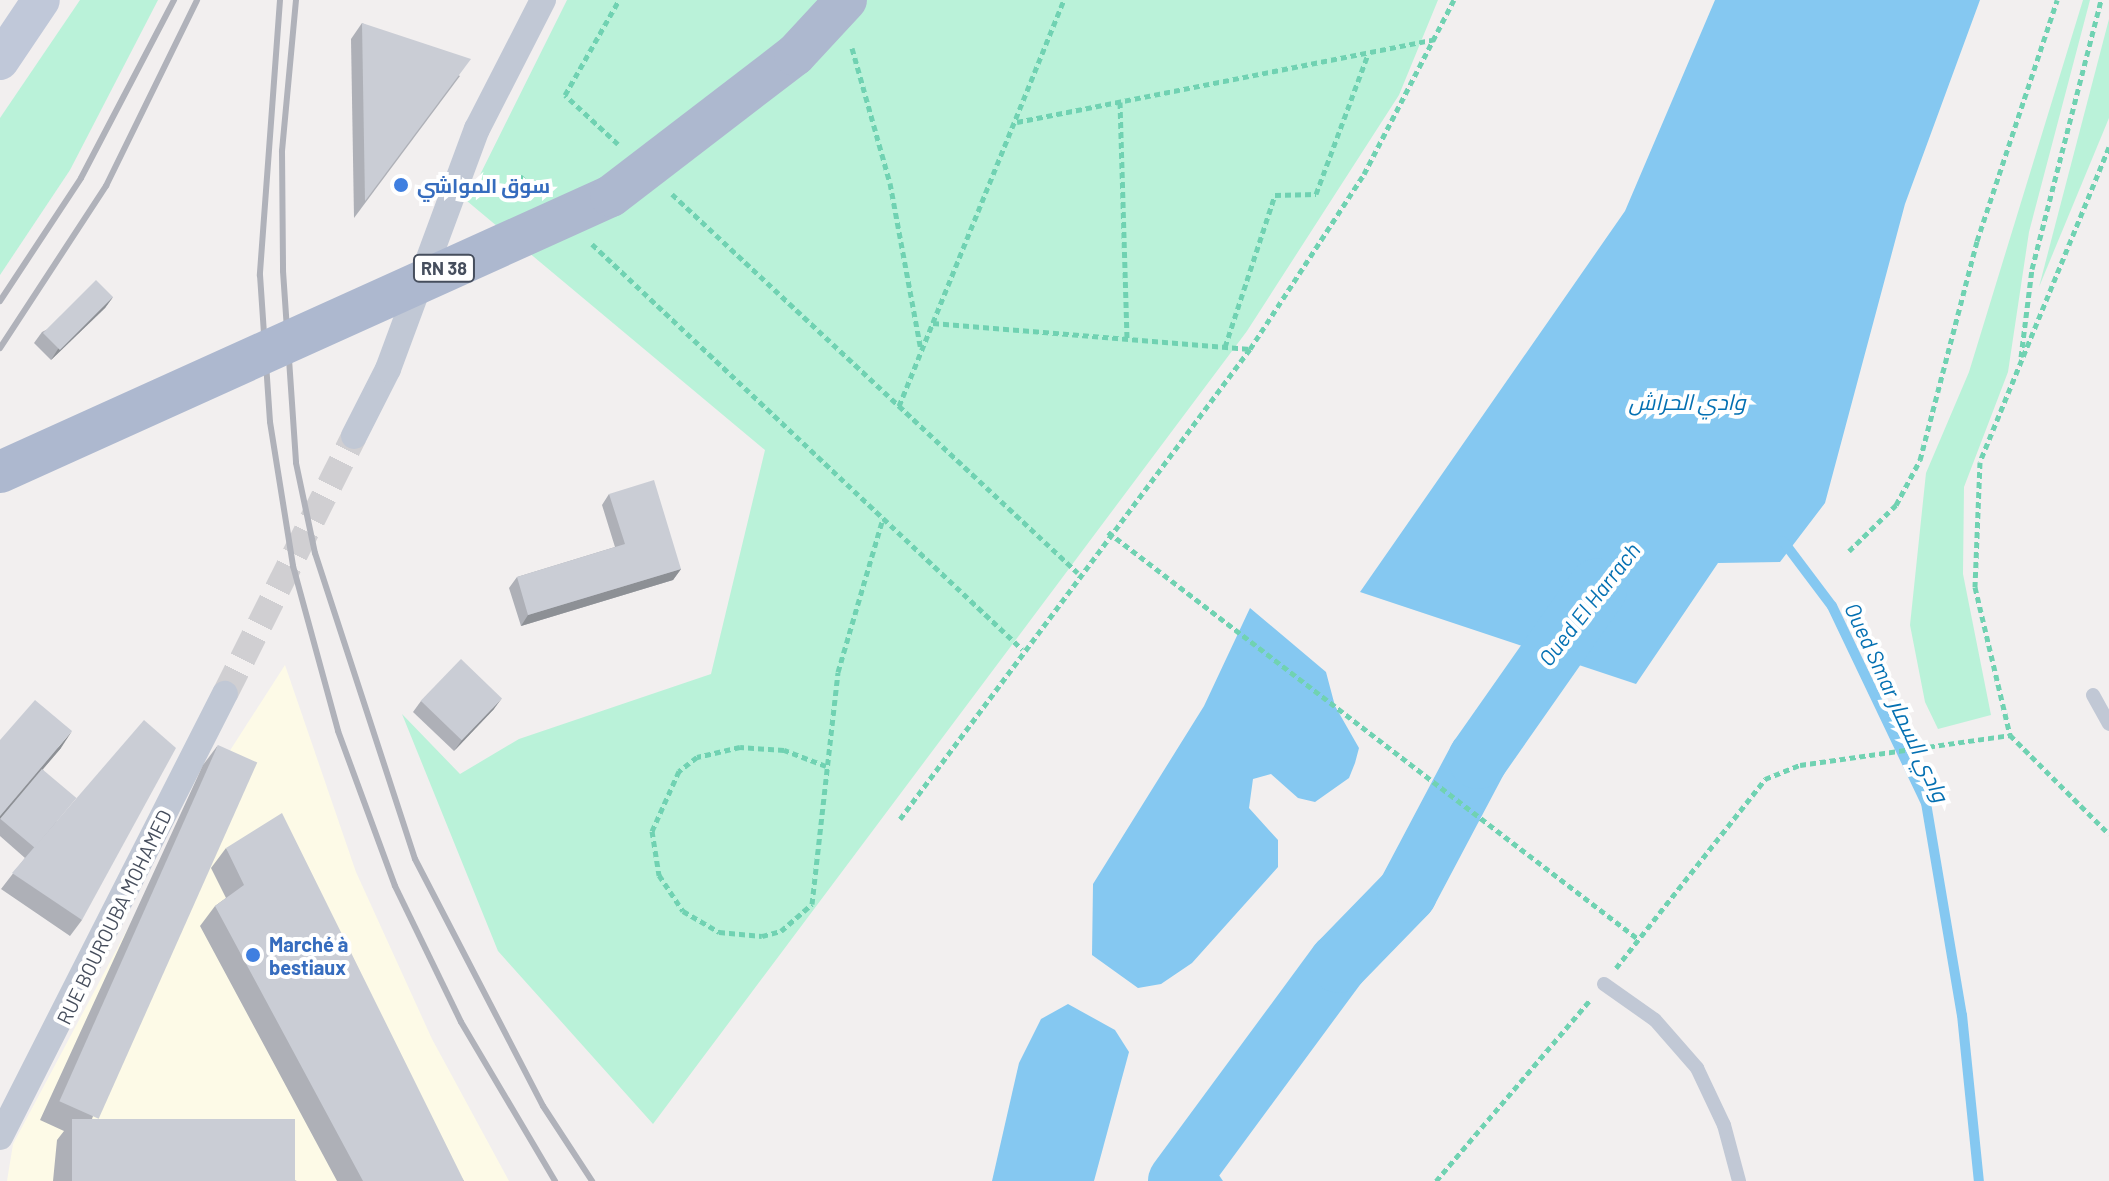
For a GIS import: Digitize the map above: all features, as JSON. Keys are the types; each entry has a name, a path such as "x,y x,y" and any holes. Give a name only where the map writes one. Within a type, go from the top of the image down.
{"main road":[{"name":"RN 38","path":"0,472 611,196 846,16"}],"street":[{"path":"0,61 41,0"},
{"path":"354,436 388,369 477,129 543,0"},
{"name":"RUE BOUROUBA MOHAMED","path":"0,1137 225,694"}],"lane":[{"path":"2093,695 2109,724"},
{"path":"1604,984 1655,1020 1697,1068 1724,1125 1739,1181"}],"path":[{"path":"619,0 565,95 623,148"},
{"path":"899,406 1064,0"},
{"path":"900,819 1108,532 1250,349 1364,174 1438,39 1454,0"},
{"path":"1849,551 1896,505 1920,460 1977,241 2057,0"},
{"path":"2019,366 2032,269 2101,0"},
{"path":"846,16 890,183 921,351"},
{"path":"1017,122 1438,39"},
{"path":"1225,347 1275,195 1316,194 1368,54"},
{"path":"1120,102 1127,339"},
{"path":"2109,147 1980,462 1975,587 2010,735 2109,834"},
{"path":"520,176 543,198"},
{"path":"669,191 1078,573"},
{"path":"588,240 1022,649"},
{"path":"933,323 1250,349"},
{"path":"826,766 784,750 740,747 697,757 679,771 652,831 659,875 683,911 741,936 781,931 799,919 820,885 826,766 846,632 883,518"},
{"path":"1108,532 1638,939"},
{"path":"1800,765 2010,735"}],"shaded area":[{"name":"Marché à bestiaux","path":"285,665 356,872 432,1039 509,1181 7,1181 13,1144 186,819"}],"green space":[{"path":"80,0 158,0 70,170 0,275 0,118"},
{"path":"567,0 1438,0 1399,95 1247,331 653,1124 498,951 402,714 460,774 519,739 711,674 765,450 467,201"},
{"path":"2083,0 2090,0 2029,232 2008,372 1964,487 1963,574 1991,715 1938,729 1925,702 1910,625 1926,473 1969,372"},
{"path":"2109,19 2109,118 2039,287"}],"water":[{"name":"وادي الحراش","path":"1715,0 1980,0 1905,204 1825,503 1780,562 1718,563 1636,684 1360,592 1625,211"},
{"path":"1250,608 1326,672 1335,706 1359,748 1355,763 1349,778 1315,802 1298,798 1271,774 1253,779 1249,808 1278,840 1278,867 1192,963 1161,984 1138,988 1092,955 1093,884 1204,706"},
{"path":"1068,1004 1115,1030 1129,1052 1094,1181 992,1181 1019,1063 1041,1019"},
{"path":"1179,1164 1212,1165 1223,1181 1160,1181"}],"building":[{"path":"362,23 471,59 365,201"},
{"path":"96,280 113,297 60,350 43,333"},
{"path":"654,480 681,569 528,615 517,577 625,544 609,494"},
{"path":"461,659 502,699 462,740 421,701"},
{"path":"35,700 72,731 0,816 0,740"},
{"path":"144,720 176,748 82,920 12,873"},
{"path":"218,745 257,762 99,1119 59,1101"},
{"path":"42,769 76,798 35,848 0,819"},
{"path":"282,813 464,1181 363,1181 215,906 244,885 226,848"},
{"path":"72,1119 295,1119 295,1181 72,1181"}],"waterway":[{"name":"Oued Smar وادي السمار","path":"1783,541 1832,606 1926,803 1962,1015 1979,1181"},
{"name":"Oued El Harrach","path":"1178,1181 1339,963 1407,893 1478,759 1597,589"}],"tunnel":[{"path":"225,694 354,436"}],"railway":[{"path":"0,301 81,178 174,0"},
{"path":"0,348 106,186 197,0"},
{"path":"280,0 260,275 270,422 293,566 338,731 395,886 461,1022 555,1181"},
{"path":"296,0 282,151 283,271 296,463 315,553 415,859 543,1106 592,1181"}],"place":[{"name":"سوق المواشي","path":"401,185"},
{"name":"Marché à bestiaux","path":"253,955"}]}
